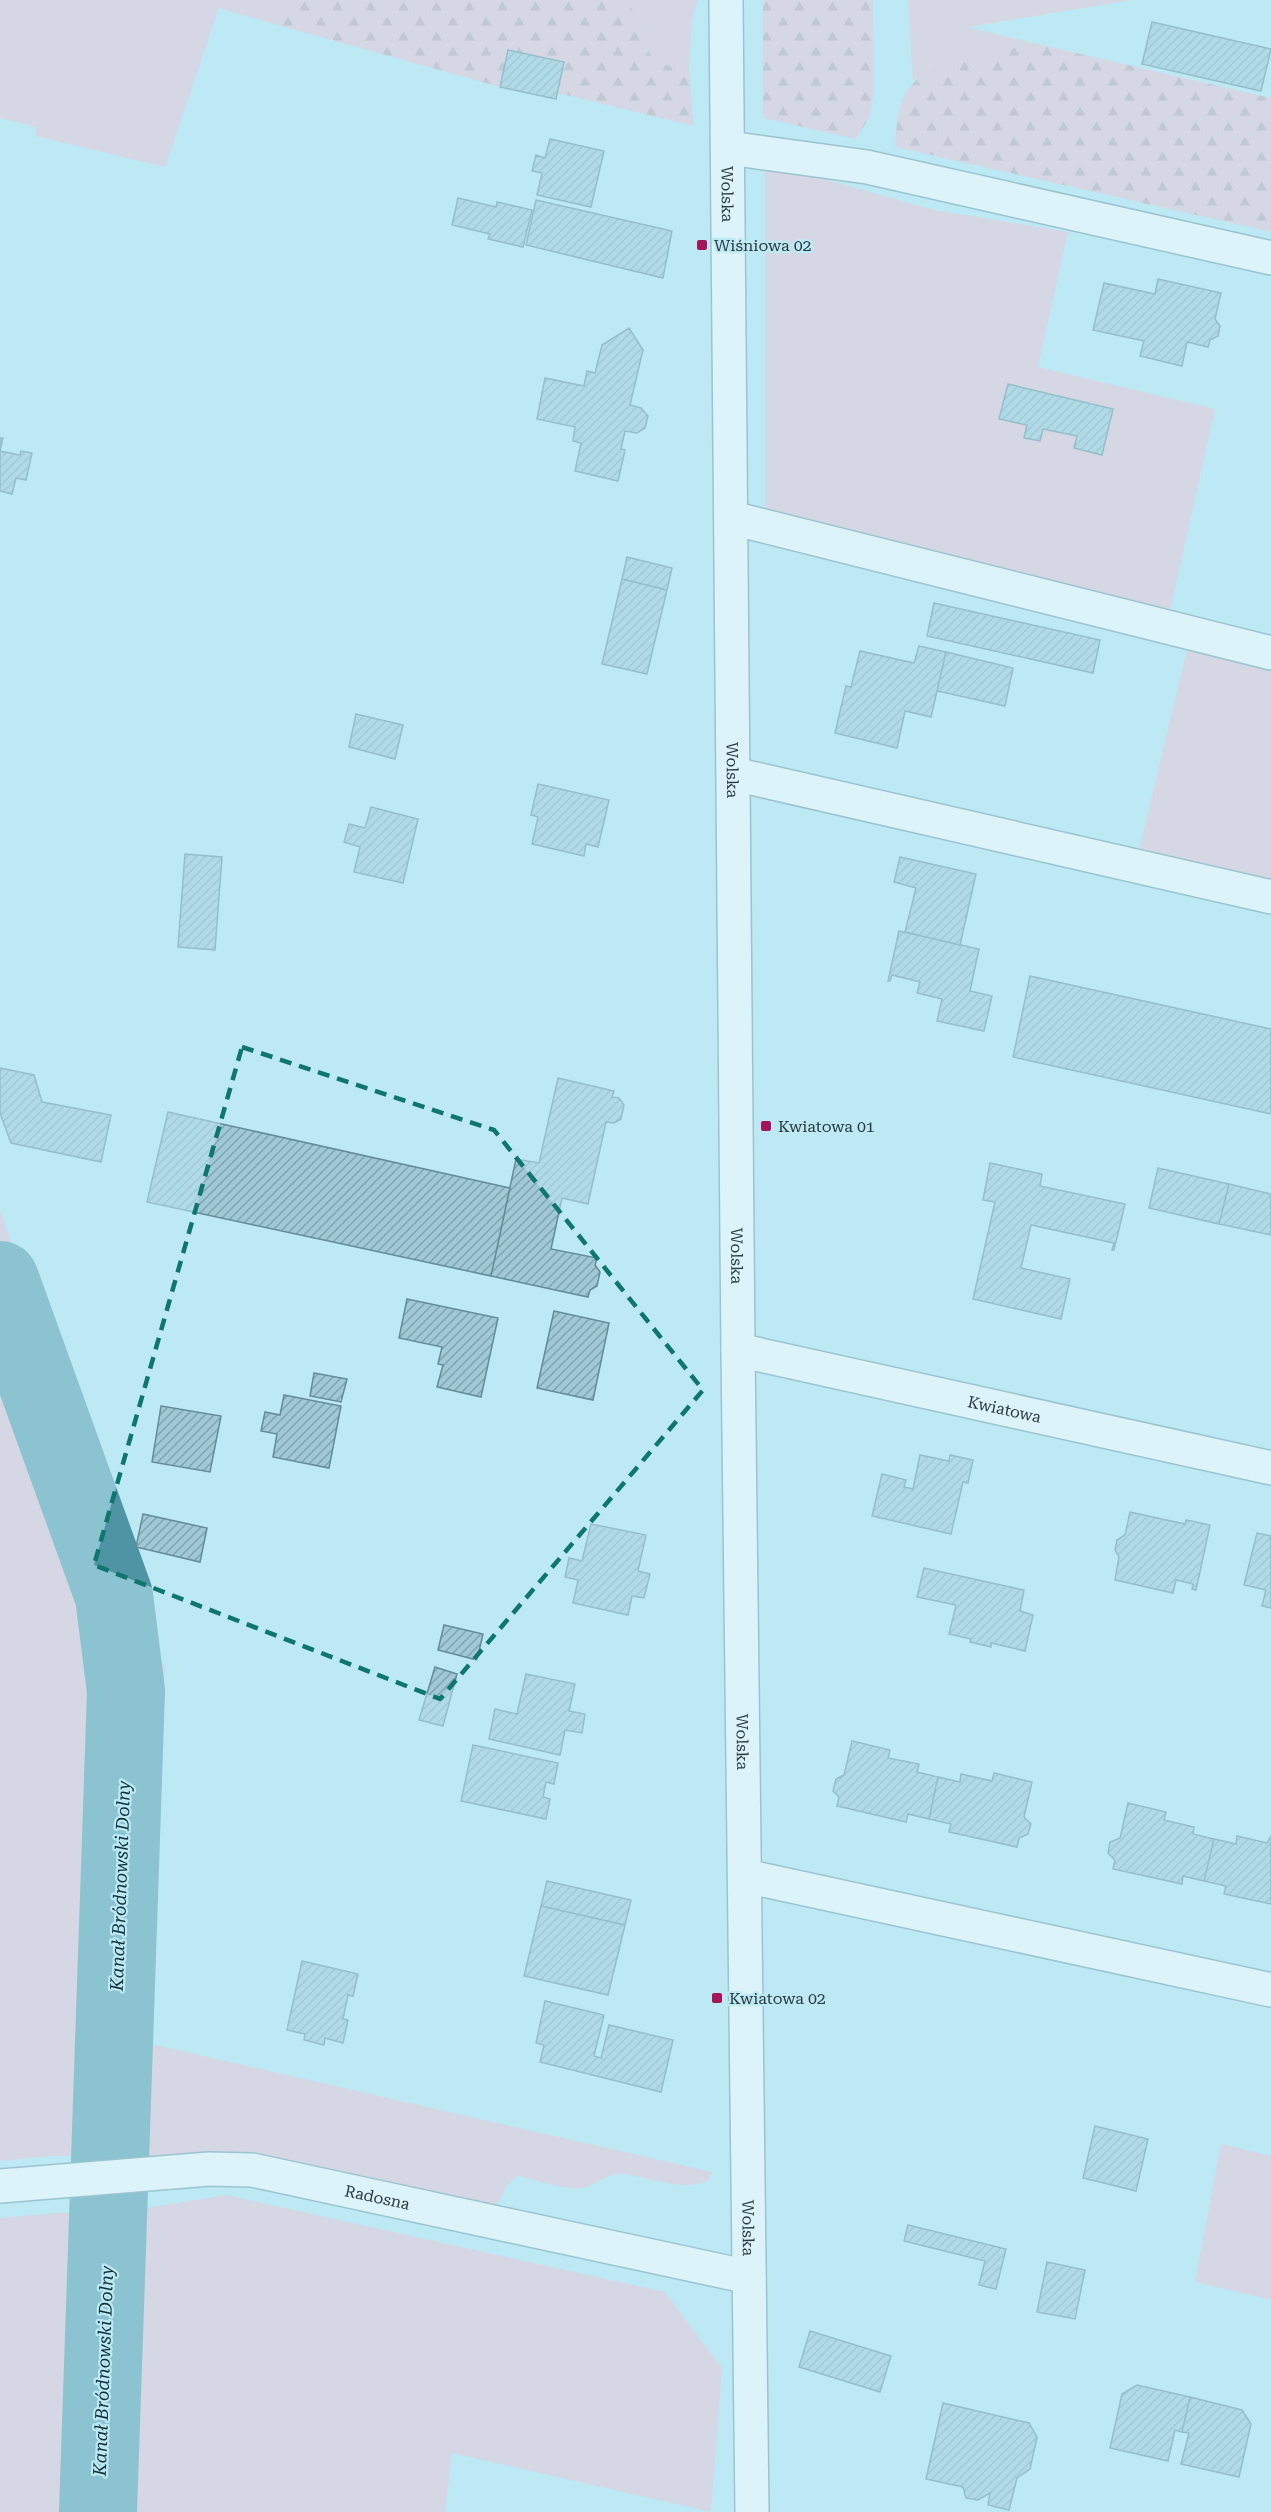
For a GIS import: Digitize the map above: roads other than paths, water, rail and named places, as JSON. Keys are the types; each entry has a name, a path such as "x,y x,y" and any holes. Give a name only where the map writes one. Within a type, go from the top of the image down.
{"street":[{"name":"Wolska","path":"726,0 738,1350 753,2512"},
{"path":"728,148 867,167 1271,258"},
{"path":"732,518 1271,653"},
{"path":"734,774 1271,897"},
{"name":"Kwiatowa","path":"738,1350 1271,1468"},
{"path":"745,1876 1271,1990"},
{"name":"Radosna","path":"0,2186 209,2169 252,2170 750,2277"}],"waterway":[{"name":"Kanał Bródnowski Dolny","path":"0,1280 114,1596 126,1691 98,2512"}],"place":[{"name":"Wiśniowa 02","path":"702,245"},
{"name":"Kwiatowa 01","path":"766,1126"},
{"name":"Kwiatowa 02","path":"717,1998"}]}
